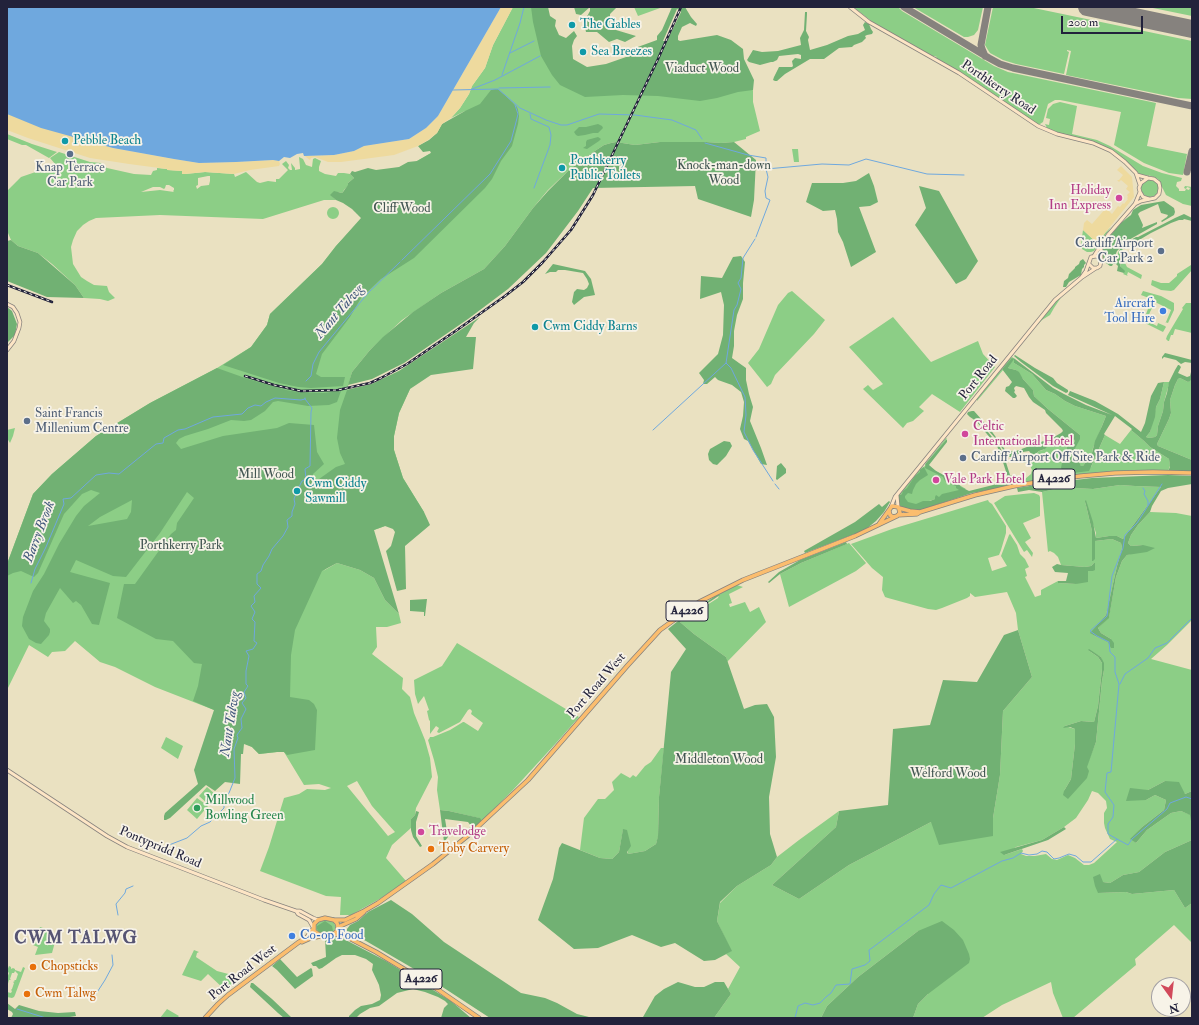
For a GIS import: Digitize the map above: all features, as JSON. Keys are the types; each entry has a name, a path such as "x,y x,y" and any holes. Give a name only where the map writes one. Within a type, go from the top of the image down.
{"main road":[{"name":"A4226","path":"898,516 917,514 986,492 1057,479 1134,472 1192,473"},
{"name":"A4226","path":"890,509 895,506 910,511 920,512"},
{"path":"890,509 890,515 893,517 898,516 900,513 898,507"},
{"name":"Port Road West","path":"878,525 890,509"},
{"name":"Port Road West","path":"334,920 347,919 364,911 396,891 470,834 509,798 543,763 660,630 699,602 743,580 855,536 898,516"},
{"name":"Port Road West","path":"338,928 356,919 364,911"},
{"path":"327,918 334,920 337,923 338,928 334,934 324,936 318,934 313,928 314,924 318,920 327,918"},
{"name":"Port Road West","path":"205,1018 228,995 309,935 313,928"},
{"name":"A4226","path":"338,928 345,936"},
{"name":"A4226","path":"334,934 345,936 376,952 433,986 479,1018"},
{"name":"Port Road West","path":"296,945 311,938 324,936"}],"street":[{"name":"Porthkerry Road","path":"850,7 869,22 959,73 1033,124 1053,133 1086,141 1105,148 1122,159 1137,175 1140,185"},
{"path":"1135,204 1157,196 1160,188 1160,185 1156,180 1137,175"},
{"path":"1101,247 1101,264 1096,268 1092,267 1089,264 1090,259 1101,247 1108,235 1135,204 1140,192 1140,185 1148,178"},
{"path":"1140,192 1143,197 1149,199"},
{"path":"1094,256 1098,256 1101,260"},
{"name":"Port Road","path":"1081,278 1088,269 1089,264"},
{"name":"Port Road","path":"890,509 893,499 897,496 1055,300 1081,278 1096,268"},
{"path":"7,304 13,307 20,322 14,341 7,350"},
{"path":"897,496 898,507"},
{"name":"Pontypridd Road","path":"7,770 107,836 127,846 233,888 296,911 300,911 318,920"},
{"name":"Pontypridd Road","path":"296,911 298,914 309,920 313,928"}],"green space":[{"name":"Porthkerry Park","path":"513,7 536,7 566,80 751,80 753,102 760,131 746,137 746,139 734,142 660,142 635,145 616,142 604,145 569,170 548,190 505,246 484,269 441,293 402,320 370,350 352,372 347,390 372,384 406,367 410,389 399,413 394,436 394,450 403,478 424,512 374,530 323,571 337,563 360,570 374,578 385,600 399,614 401,623 387,627 376,627 377,647 372,654 403,678 402,689 410,697 414,713 425,740 430,758 432,777 416,808 415,815 411,819 411,828 392,845 386,858 406,881 383,897 351,915 340,915 341,897 326,896 260,871 284,798 299,794 307,789 325,790 331,788 319,784 304,785 284,752 259,754 252,747 244,743 214,710 155,687 115,667 100,662 75,641 65,651 52,652 48,657 29,645 7,690 7,564 33,494 52,474 96,436 150,403 217,368 251,347 267,325 270,314 322,264 336,246 417,161 431,153 465,111 451,118 460,108 472,86 485,68 493,45","holes":["357,781 372,806 395,832 388,836 347,786"]},
{"name":"Viaduct Wood","path":"531,7 548,7 550,16 556,20 555,26 559,35 566,38 574,31 577,36 572,46 573,59 587,67 606,64 629,56 635,48 657,40 657,36 662,30 672,7 685,7 697,24 696,26 690,23 682,27 678,40 680,41 717,35 731,40 743,49 744,59 754,80 753,90 700,101 658,96 623,95 585,97 560,85 552,75 541,56","holes":["677,9 681,12 667,41 663,41"]},
{"path":"574,7 590,7 581,15 576,14"},
{"path":"590,7 617,7 610,14 610,30 616,30 636,36 625,42 617,39 609,42 597,32 586,32 584,22 590,11"},
{"path":"634,7 663,7 638,16"},
{"path":"853,7 898,7 902,11 994,66 1008,72 1156,103 1147,146 1187,154 1183,175 1169,173 1144,163 1114,145 1121,112 1055,100 1048,104 1043,122 1037,124 962,73 935,58 937,57 934,57 874,23"},
{"path":"913,7 983,7 978,30 974,35 964,37"},
{"path":"993,7 1029,7 1192,41 1192,99 1178,98 1066,75 1071,51 1067,50 1069,52 1064,74 1003,60 990,53 985,45"},
{"path":"1148,7 1192,7 1192,16"},
{"path":"805,12 807,12 806,31 809,37 808,40 810,50 848,36 858,34 865,30 863,25 865,22 869,24 873,32 872,34 865,36 866,38 862,42 852,47 839,48 824,59 810,59 785,74 777,81 773,80 779,67 792,67 792,61 795,58 801,59 801,55 779,56 777,60 773,62 760,65 747,60 753,50 762,52 778,51 801,45 800,38 804,30"},
{"name":"Cliff Wood","path":"498,89 517,107 518,110 518,124 512,146 485,188 414,258 381,279 361,298 350,317 322,354 316,374 321,377 345,377 343,386 311,388 298,387 279,383 223,365 251,347 267,325 270,314 322,264 361,218 352,209 330,195 334,191 343,192 348,183 354,178 350,174 352,171 355,172 368,168 376,170 399,167 408,162 417,161 431,153 430,151 423,152 418,146 429,140 437,133 442,124 480,104 491,90"},
{"path":"1060,102 1077,106 1072,134 1097,140 1143,166 1182,178 1181,181 1177,182 1176,186 1179,191 1185,191 1185,186 1192,187 1192,206 1183,204 1166,195 1158,179 1139,174 1125,160 1109,149 1091,141 1060,134 1047,128 1045,124 1049,125 1050,119 1046,118 1048,109 1053,104"},
{"path":"598,124 603,128 598,133 578,136 574,132 579,127"},
{"path":"7,134 57,152 49,158 26,145 22,145 7,139"},
{"path":"598,137 601,139 599,141 587,149 583,148 586,146 587,140"},
{"name":"Knock-man-down Wood","path":"616,142 635,145 660,142 734,142 756,160 754,200 751,217 698,199 695,186 593,188 578,211 546,253 508,289 468,319 404,363 372,379 348,385 352,372 383,337 413,312 441,293 484,269 505,246 533,208 569,170 604,145"},
{"path":"792,149 798,149 799,162 794,162"},
{"path":"59,152 90,162 101,163 107,168 134,174 151,175 153,171 157,170 157,168 182,171 185,174 205,172 234,174 235,177 246,172 260,183 268,181 276,182 276,179 279,179 288,170 282,164 286,161 290,170 292,170 291,163 295,170 300,169 299,157 303,159 306,165 312,167 313,159 315,158 321,161 319,171 336,176 338,173 350,174 354,178 348,183 349,185 342,193 338,192 332,196 336,200 324,200 263,219 160,215 96,218 89,221 77,231 73,240 71,247 73,264 81,277 87,281 94,285 107,286 109,292 115,298 108,301 84,298 75,285 52,264 38,253 18,246 11,240 8,233 7,191 21,177 56,165 50,158","holes":["210,176 209,185 201,186 197,189 196,186 198,185 198,178","166,185 174,188 174,192 160,190 141,192 153,187 160,187 164,189"]},
{"path":"869,173 878,202 870,206 859,207 876,252 851,267 843,242 838,232 835,210 823,211 806,202 812,183 843,183 856,181"},
{"path":"1150,179 1156,182 1159,188 1156,194 1150,197 1144,194 1141,188 1144,182"},
{"path":"919,186 939,191 978,261 966,279 956,284 915,225 926,208"},
{"path":"1164,201 1174,208 1174,215 1162,222 1161,221 1168,215 1161,213 1158,204 1140,212 1138,214 1143,225 1142,228 1157,222 1157,224 1127,241 1117,251 1115,256 1116,260 1122,258 1120,266 1125,271 1124,273 1117,271 1118,266 1116,264 1110,266 1106,263 1102,256 1103,247 1109,237 1121,223 1131,215 1133,210 1141,205"},
{"path":"331,207 335,207 339,213 335,219 331,219 327,215 327,211"},
{"path":"1184,214 1192,218 1192,221 1184,219 1171,223 1119,251 1121,247 1136,237"},
{"path":"1111,227 1094,251 1087,252 1082,249 1081,244 1083,230 1097,243 1091,251"},
{"path":"11,240 18,246 38,253 75,285 84,298 47,297 7,281 7,241"},
{"path":"1123,248 1122,251 1125,256 1125,263 1127,267 1142,275 1141,279 1128,272 1128,276 1123,274 1123,270 1120,266 1122,262 1118,259 1117,260 1118,252"},
{"path":"741,256 745,262 743,299 737,315 734,331 732,358 746,368 746,380 753,407 750,421 767,465 761,464 748,441 744,439 740,429 744,402 741,392 732,385 718,380 715,377 707,384 703,384 704,380 699,373 718,354 723,335 724,305 721,292 700,299 701,276 722,278 733,257"},
{"path":"1083,259 1086,263 1082,269 1081,275 1069,282 1066,287 1063,287 1064,281 1068,278 1069,274"},
{"path":"553,264 585,271 591,279 595,295 584,297 574,305 572,302 574,292 577,289 584,290 587,288 589,284 587,279 583,273 565,270 558,270 556,272 545,274"},
{"path":"1191,265 1192,270 1174,290 1161,290 1151,285 1152,280 1161,283 1169,283 1177,276 1177,274"},
{"path":"1074,286 1062,296 1050,315 1034,328 1058,299"},
{"path":"792,291 825,320 814,334 775,375 771,384 767,387 748,363 759,349 778,305 788,293"},
{"path":"1143,291 1161,296 1174,303 1174,310 1168,323 1165,322 1171,310 1155,302 1150,312 1147,321 1157,326 1158,323 1165,326 1166,327 1163,332 1143,322 1151,301 1149,298 1141,295"},
{"path":"1186,303 1192,303 1192,333 1175,329 1173,335 1171,335 1168,341 1166,339 1167,336"},
{"path":"7,307 12,311 17,324 15,335 7,343"},
{"name":"Mill Wood","path":"480,317 474,323 466,337 476,337 473,369 431,375 410,389 399,413 394,436 394,450 403,478 424,512 430,525 405,546 406,589 397,591 386,551 391,546 395,532 393,529 385,526 374,530 399,614 385,600 374,578 360,570 337,563 322,571 295,630 291,655 290,697 309,700 314,704 317,710 315,750 287,755 284,752 259,754 252,747 244,744 243,754 241,754 240,784 225,782 215,791 206,785 170,818 164,820 165,813 198,784 194,770 214,710 193,701 198,686 202,664 194,663 173,641 156,639 117,618 124,584 135,584 171,534 176,530 177,523 194,498 187,492 160,533 126,577 113,576 76,560 70,572 110,583 99,625 92,624 81,605 76,601 73,603 60,588 46,613 44,621 50,629 50,632 41,644 29,639 22,626 23,617 33,591 44,574 59,544 84,506 100,493 91,490 82,494 64,514 38,573 34,577 21,571 7,576 7,564 33,494 52,474 96,436 150,403 217,368 286,390 323,393 341,391 337,402 329,405 308,406 278,401 273,402 265,411 251,420 231,420 185,436 179,439 176,443 181,449 223,436 277,428 289,423 314,425 317,452 324,464 313,474 312,484 336,467 345,464 340,453 337,438 340,410 347,390 372,384 399,371","holes":["132,500 131,512 127,519 88,526 100,517"]},
{"path":"893,317 931,362 978,341 983,354 995,367 960,412 932,394 919,407 924,411 913,421 907,423 903,428 863,389 868,385 873,390 883,384 849,347"},
{"path":"1165,353 1192,360 1192,363 1185,362 1181,364 1176,360 1164,357 1162,359"},
{"path":"1015,355 1053,378 1057,383 1068,390 1068,392 1066,393 1053,386 1021,362 1014,356"},
{"path":"1012,357 1015,359 1014,363 1032,374 1046,390 1075,406 1106,416 1092,453 1083,466 1081,466 1076,459 1071,456 1080,435 1034,396 1033,390 1016,370 1008,368 1013,358 1002,369 1003,370 977,401 977,399 1010,358"},
{"path":"1012,358 1015,359 1053,388 1086,405 1112,415 1068,395 1070,391 1095,401 1118,414 1141,432 1145,423 1151,396 1158,383 1164,382 1160,399 1156,407 1155,417 1150,432 1146,437 1149,438 1157,435 1169,382 1178,365 1181,367 1178,373 1187,377 1190,376 1192,368 1192,379 1190,381 1188,382 1180,378 1175,385 1170,400 1171,413 1157,444 1158,446 1192,460 1192,472 1168,471 1170,467 1169,459 1150,447 1131,430 1132,429 1115,416 1104,434 1105,435 1089,471 1073,473 1063,471 1061,468 1062,463 1068,453 1067,444 1074,443 1075,440 1071,439 1069,433 1067,442 1061,438 1054,439 1054,437 1063,431 1062,429 1046,413 1045,410 1033,402 1024,388 1016,386 1014,388 1014,392 1017,396 1015,398 1005,391 1006,387 1012,382 1002,369","holes":["1014,359 1014,363 1032,374 1046,390 1065,401 1075,406 1106,416 1095,441 1092,453 1083,466 1081,466 1079,462 1071,456 1080,439 1080,435 1034,396 1033,390 1019,372 1008,368"]},
{"path":"1180,378 1188,382 1192,379 1192,460 1158,446 1157,444 1169,419 1171,413 1170,400 1175,385"},
{"path":"1164,382 1169,382 1169,384 1157,435 1149,438 1146,437 1150,432"},
{"path":"974,411 990,429 1006,451 1016,451 1049,439 1049,445 1033,456 1029,451 1021,453 1023,458 1027,460 1026,463 1022,462 1019,456 1008,457 996,439 976,417 1000,447 1010,475 1015,475 1022,478 1024,475 1024,480 1020,484 972,493 921,510 901,508 898,497 899,495 902,494 915,476 924,467 928,475 916,484 912,494 908,493 905,496 908,502 916,504 923,501 930,501 935,499 936,495 939,497 942,494 959,490 956,486 945,481 943,477 925,468 926,463 946,440 947,442 929,465 936,471 957,482 961,487 969,491 1009,481 997,446 976,421 967,414 968,412"},
{"path":"15,428 10,443 7,438 7,430"},
{"path":"1131,430 1150,447 1169,459 1170,466 1168,471 1073,475 1022,483 1031,474 1032,470 1029,463 1032,455 1035,455 1049,445 1049,439 1054,437 1055,439 1061,438 1068,440 1069,432 1071,437 1075,440 1071,443 1067,456 1062,463 1070,472 1091,467 1105,435 1120,444"},
{"path":"946,438 947,439 926,463 926,465 966,489 914,506 906,505 902,494 899,495 920,469 925,466 925,464"},
{"path":"724,441 730,442 732,446 726,456 717,465 713,464 709,460 708,454 710,449"},
{"path":"781,463 786,469 786,473 777,480 777,466"},
{"path":"1168,475 1192,476 1192,484 1168,488 1161,491 1150,512 1131,535 1128,543 1131,546 1143,545 1155,548 1147,552 1127,555 1122,561 1116,577 1109,618 1098,628 1101,633 1111,639 1114,643 1114,648 1111,648 1108,642 1090,633 1106,615 1122,548 1121,543 1112,539 1095,541 1095,559 1092,561 1092,531 1085,501 1086,500 1093,522 1096,538 1117,536 1123,539 1161,487 1120,485 1093,489 1055,489 1042,492 1029,490 1018,492 1017,488 1092,478"},
{"path":"1120,485 1161,487 1123,539 1117,536 1096,538 1096,533 1085,501 1092,531 1095,559 1095,541 1112,539 1121,543 1122,548 1106,615 1091,633 1109,642 1111,639 1101,633 1098,628 1109,617 1116,577 1122,561 1127,555 1134,553 1143,545 1131,546 1128,543 1131,535 1150,512 1176,513 1192,516 1192,620 1151,659 1192,670 1192,791 1185,794 1165,781 1148,790 1146,800 1155,795 1166,800 1164,810 1142,827 1131,839 1136,843 1147,830 1171,813 1181,811 1191,815 1192,840 1165,852 1139,872 1123,875 1110,883 1103,882 1098,893 1126,892 1132,894 1174,890 1185,908 1192,903 1192,943 1174,925 1135,959 1136,965 1073,1018 1063,1018 1053,993 1051,982 1002,1005 982,1018 913,1018 918,1004 928,994 918,931 858,977 827,1006 821,1018 714,1018 731,994 728,989 740,967 726,954 731,951 717,921 720,903 737,886 771,865 777,857 839,811 836,827 772,885 799,899 849,865 931,822 993,835 993,818 1000,775 1003,711 1032,677 1018,630 1016,613 1007,592 975,597 970,593 970,596 967,598 936,610 888,598 885,597 882,590 883,577 872,568 851,544 892,529 988,500 1006,526 1006,533 999,555 988,558 992,571 1007,566 1001,556 1010,534 1017,545 1020,554 1025,559 1029,567 1025,569 1027,576 1025,577 1035,597 1041,595 1041,590 1058,581 1058,583 1076,584 1088,571 1093,571 1094,563 1091,566 1085,567 1061,565 1058,557 1054,553 1050,551 1048,552 1042,492 1055,489 1093,489","holes":["1088,650 1101,657 1104,670 1096,742 1086,767 1064,791 1071,779 1075,744 1075,729 1065,726 1081,721 1094,722 1098,706 1102,663 1098,657","1092,791 1098,793 1106,801 1107,808 1104,813 1105,828 1110,839 1117,842 1094,863 1084,865 1068,855 1057,860 1052,859 1046,854 1026,856 1021,854 1023,851 1022,849 1004,855 1016,847 1042,840 1064,827 1076,818"]},
{"path":"1034,493 1040,497 1040,516 1023,523 1031,538 1025,542 1033,553 1032,557 1027,550 1024,552 994,503 1005,496"},
{"path":"889,501 890,502 884,512 865,530 805,553 804,551 855,522 879,504 882,507"},
{"path":"846,542 847,544 801,563 780,574 769,583 768,582 779,572 800,560"},
{"path":"849,543 866,563 856,571 789,607 780,574 801,563"},
{"path":"1094,563 1095,570 1088,571 1088,582 1076,584 1058,583 1058,581 1066,581 1068,573 1055,572 1052,567 1057,564 1085,567 1091,566"},
{"path":"737,585 743,587 729,594 732,603 729,604 730,607 745,602 750,612 759,607 766,622 727,662 726,657 680,622 718,598 719,595 717,595"},
{"name":"Middleton Wood","path":"717,595 720,595 680,622 726,657 744,709 755,705 767,704 774,717 776,757 769,797 770,834 777,857 771,865 737,886 720,902 717,921 732,951 715,960 704,961 675,943 661,947 632,935 598,948 574,949 538,920 553,879 559,848 562,843 600,858 612,859 619,852 623,829 627,830 631,846 627,852 628,854 645,851 656,844 658,836 659,797 671,672 686,649 668,629"},
{"path":"427,599 425,616 424,612 410,611 410,600"},
{"name":"Welford Wood","path":"1018,630 1032,677 1003,711 1000,775 993,818 993,836 939,845 931,822 849,865 799,899 772,885 836,827 839,811 888,805 893,729 930,725 943,680 977,682 1004,635"},
{"path":"457,643 579,717 513,790 482,821 479,818 440,810 437,790 438,777 428,740 430,737 450,730 463,722 478,731 483,723 471,714 472,711 470,709 460,722 439,733 437,732 439,728 436,726 430,734 430,721 427,711 429,710 424,696 418,704 415,694 414,680 442,666"},
{"path":"1089,649 1101,657 1104,663 1096,742 1087,767 1089,771 1087,778 1068,799 1063,795 1071,779 1075,729 1070,727 1063,728 1081,721 1094,722 1098,706 1102,663 1098,657 1088,650"},
{"path":"166,737 183,746 178,759 161,748"},
{"path":"661,748 664,748 659,797 658,837 656,844 645,851 628,854 623,830 619,852 612,859 600,858 580,850 584,818 598,799 605,799 614,790 612,782 621,773 630,778 633,775 636,777 645,766 651,762"},
{"path":"1165,781 1179,782 1185,794 1192,791 1192,827 1190,815 1181,811 1171,813 1147,830 1136,843 1130,839 1142,827 1164,810 1166,800 1155,795 1146,800 1126,801 1130,788 1148,790"},
{"path":"207,787 217,796 209,805 199,796"},
{"name":"Millwood Bowling Green","path":"197,798 208,806 197,819 187,810"},
{"path":"440,810 480,818 482,821 469,833 467,830 471,826 468,822 445,819 448,837 444,842"},
{"path":"416,811 419,812 416,822 416,836 422,846 420,847 413,837 411,830 411,819 415,815"},
{"path":"1064,827 1066,829 1048,840 1004,855 1000,852 1042,840"},
{"path":"1192,840 1192,903 1185,908 1174,890 1132,894 1126,892 1098,893 1093,877 1100,874 1103,882 1110,883 1123,875 1139,872 1165,852"},
{"path":"391,900 412,914 444,942 521,993 545,998 577,1014 602,1018 490,1018 421,973 366,941 347,932 350,925 358,921 368,912"},
{"path":"325,920 334,922 336,928 333,932 322,933 317,931 315,928 317,923"},
{"path":"325,921 332,926 333,931 330,933 319,932 317,929 317,926"},
{"path":"942,921 954,930 963,940 969,954 969,963 928,994 918,1004 913,1018 821,1018 827,1006 858,977 918,931"},
{"path":"40,927 49,930 59,938 55,942 52,953 35,955 38,947 33,945"},
{"path":"340,937 386,961 451,1001 471,1018 441,1018 444,1008 448,1004 438,997 413,989 397,993 379,1006 370,1008 356,1018 349,1018 355,1010 361,1006 372,1004 380,1000 381,995 379,985 372,970 373,964 366,959 355,955 342,955 322,968 319,969 316,966 313,966 311,963 326,957 325,939"},
{"path":"194,950 199,952 197,953 196,957 217,971 236,976 239,980 225,990 208,974 201,981 182,975"},
{"path":"280,959 297,977 311,968 313,976 295,989 272,966"},
{"path":"9,966 11,969 13,968 21,972 23,967 25,968 15,995 12,998 7,997 7,992 11,993 13,982 16,980 18,974 15,971 12,973 11,980 9,980 7,987 7,978 9,973 7,971"},
{"path":"678,982 695,987 704,987 715,982 724,982 731,994 714,1018 641,1018 655,996 664,989"},
{"path":"251,983 253,983 272,999 292,1018 284,1018 278,1013 250,987"},
{"path":"7,1003 15,1009 19,1005 39,1011 58,1013 75,1012 76,1016 63,1018 11,1018 13,1014 7,1009"},
{"path":"167,1009 179,1016 177,1018 160,1018"}],"sand":[{"path":"501,7 513,7 493,45 485,68 472,86 460,108 451,118 442,124 437,133 428,140 418,146 394,155 341,162 328,162 315,157 311,158 310,160 305,156 334,155 354,151 364,146 409,139 426,128 438,116"},
{"name":"Pebble Beach","path":"7,107 113,148 199,163 273,160 279,161 280,164 279,166 234,174 205,172 182,174 182,171 90,158 7,130"},
{"path":"1121,166 1132,177 1134,197 1097,243 1083,230 1084,223 1087,220 1092,224 1106,208 1112,214 1118,206 1120,207 1128,199 1127,195 1130,192 1126,189 1128,186 1121,180 1119,182 1117,180 1119,180 1123,175 1117,170"}],"water":[{"path":"7,7 501,7 438,116 426,128 409,139 364,146 354,151 334,155 304,156 303,153 297,154 290,158 284,157 279,161 199,163 113,148 41,128 7,114"}],"waterway":[{"path":"502,75 524,7"},
{"path":"510,53 534,41"},
{"path":"472,89 495,80 540,56"},
{"path":"499,88 550,87"},
{"path":"453,90 498,89 520,108 561,125 567,125 599,114 635,115 672,120 696,130 702,139"},
{"name":"Nant Talwg","path":"402,260 490,174 511,141 518,114 515,105"},
{"path":"530,114 531,119 549,127 551,135 550,145 534,188"},
{"path":"705,143 748,155 766,158 766,169 822,164 849,165 866,159 927,174 964,175"},
{"path":"756,237 770,200 766,198 765,191 768,177 766,169"},
{"path":"755,239 743,258 741,278 738,283 741,289 737,305 734,310 726,363 731,368 745,397 746,415 744,432 753,450 773,481"},
{"name":"Nant Talwg","path":"306,381 311,376 313,364 319,352 368,293 400,262"},
{"path":"653,430 726,363"},
{"name":"Barry Brook","path":"31,583 35,569 64,504 63,499 71,498 96,475 109,473 119,474 156,444 163,443 164,438 178,430 185,429 213,417 242,414 248,408 255,405 261,406 275,398 305,399"},
{"name":"Nant Talwg","path":"169,845 187,838 201,826 210,822 224,808 224,799 229,793 235,778 234,749 238,738 237,735 242,728 241,719 246,709 242,703 246,698 244,692 248,686 246,684 246,671 249,656 246,651 253,649 257,643 254,641 255,622 252,619 255,612 251,606 255,602 254,596 261,588 257,584 257,574 261,571 272,549 283,536 288,527 287,520 292,516 295,504 294,499 302,481 306,479 305,469 310,466 312,408 305,398"},
{"path":"775,484 779,489"},
{"path":"1117,839 1108,834 1108,824 1113,817 1114,805 1105,792 1107,773 1111,772 1119,684 1115,672 1115,657 1110,652 1109,642 1090,631 1107,616 1112,576 1123,548 1125,535 1137,523 1162,484"},
{"path":"1143,488 1148,505"},
{"path":"1120,684 1125,674 1148,658 1155,648 1167,643 1192,618"},
{"path":"795,1018 798,1006 805,1003 813,1005 820,1003 831,993 836,985 850,984 852,969 865,965 870,961 869,950 929,905 934,894 941,885 951,888 1002,861 1013,858 1021,853 1029,855 1037,854 1042,851 1047,852 1054,859 1069,854 1076,856 1083,862 1091,862 1117,839 1128,845 1132,839 1167,809 1170,803 1186,797 1192,799"},
{"name":"Nant Talwg","path":"118,915 116,904 125,893 126,889 133,886"},
{"name":"Nant Talwg","path":"94,997 113,965 112,955"},
{"name":"Nant Talwg","path":"17,1009 46,1018"}],"taxiway":[{"path":"904,7 1000,64 1192,106"},
{"path":"985,56 981,45 988,7"},
{"path":"1187,172 1192,151"}],"runway":[{"path":"1087,7 1192,29"}],"railway":[{"path":"245,376 301,391 338,390 370,383 407,364 523,282 571,230 593,195 658,59 681,7"},
{"path":"7,285 52,302"}],"place":[{"name":"The Gables","path":"572,25"},
{"name":"Sea Breezes","path":"583,52"},
{"name":"Pebble Beach","path":"65,141"},
{"name":"Knap Terrace Car Park","path":"70,154"},
{"name":"Porthkerry Public Toilets","path":"562,168"},
{"name":"Holiday Inn Express","path":"1119,198"},
{"name":"Cardiff Airport Car Park 2","path":"1161,251"},
{"name":"Aircraft Tool Hire","path":"1163,311"},
{"name":"Cwm Ciddy Barns","path":"535,327"},
{"name":"Saint Francis Millenium Centre","path":"27,421"},
{"name":"Celtic International Hotel","path":"965,434"},
{"name":"Cardiff Airport Off Site Park & Ride","path":"963,458"},
{"name":"Vale Park Hotel","path":"936,480"},
{"name":"Cwm Ciddy Sawmill","path":"297,491"},
{"name":"Millwood Bowling Green","path":"197,808"},
{"name":"Travelodge","path":"421,832"},
{"name":"Toby Carvery","path":"431,849"},
{"name":"Co-op Food","path":"292,936"},
{"name":"Chopsticks","path":"33,967"},
{"name":"Cwm Talwg","path":"27,994"}],"district":[{"name":"CWM TALWG","path":"76,939"}]}
